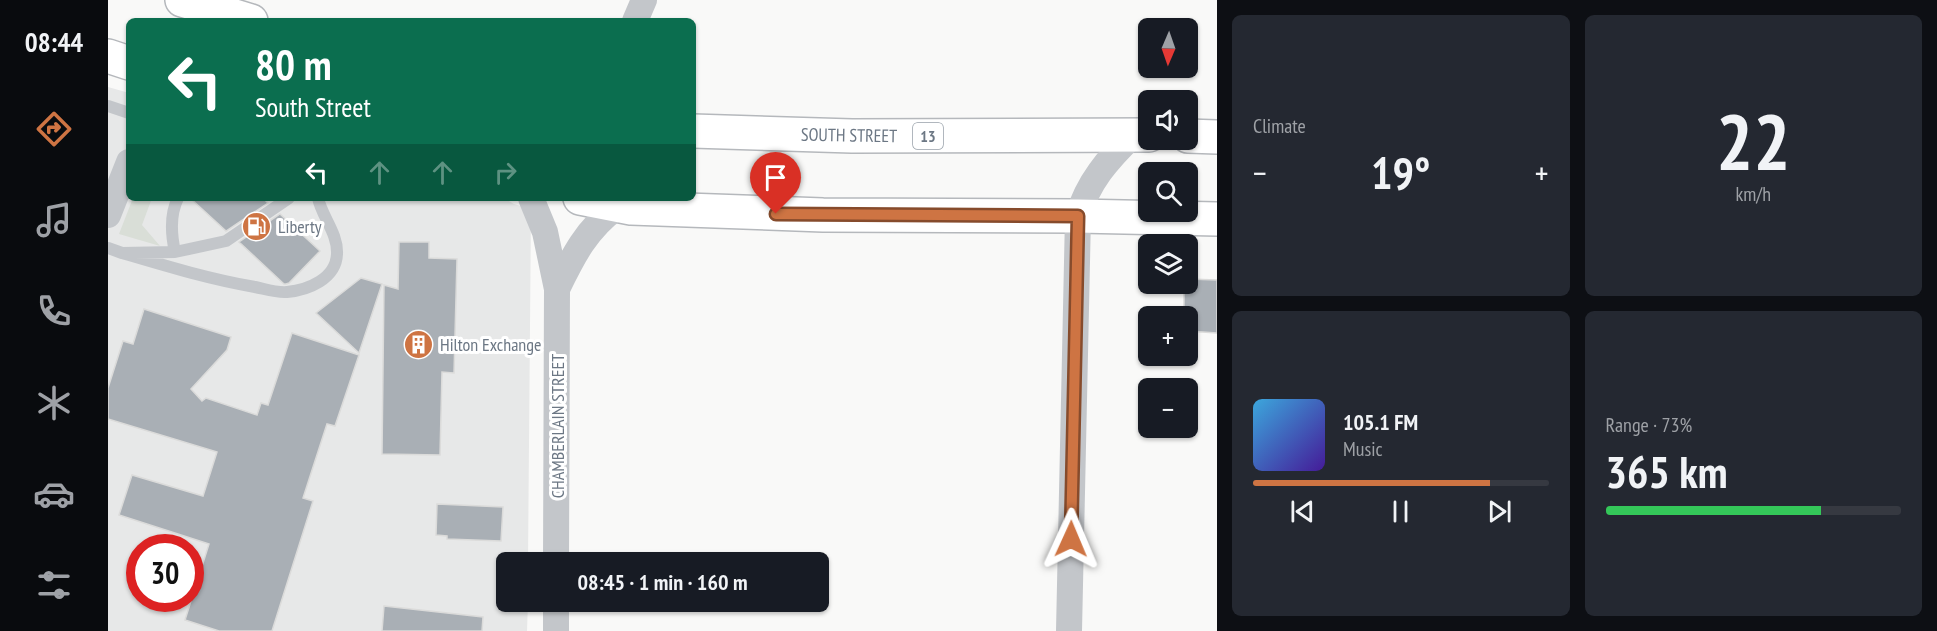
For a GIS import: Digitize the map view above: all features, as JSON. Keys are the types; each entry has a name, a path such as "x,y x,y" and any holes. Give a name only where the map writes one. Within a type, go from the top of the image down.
{"main road":[{"path":"185,8 236,18"},
{"path":"108,56 126,62"},
{"name":"SOUTH STREET","path":"698,127 852,136 1138,135"},
{"path":"1198,136 1217,137"},
{"path":"696,195 752,213"},
{"path":"592,201 617,207 823,216 1078,216 1217,219"}],"street":[{"path":"636,18 644,0"},
{"path":"644,0 644,18"},
{"path":"1069,631 1078,216 1083,198 1110,157 1138,137"},
{"path":"108,215 126,170"},
{"name":"CHAMBERLAIN STREET","path":"532,201 545,232 557,289 556,552"},
{"name":"CHAMBERLAIN STREET","path":"557,289 583,239 593,226 617,207"},
{"path":"556,612 556,631"}],"lane":[{"path":"108,106 126,112"},
{"path":"175,252 172,235 174,206 176,201"},
{"path":"122,253 175,252 226,241 284,201"},
{"path":"108,248 212,280 285,292 310,287 324,279 335,266 337,254 335,237 319,201"}],"shaded area":[{"path":"108,87 126,92 126,201 509,201 531,209 528,552 496,552 496,612 528,612 527,631 108,631"},
{"path":"132,201 151,201 142,225 160,246 119,234"}],"building":[{"path":"193,201 266,201 268,203 226,231"},
{"path":"280,214 320,251 286,284 239,242"},
{"name":"Hilton Exchange","path":"399,242 429,242 429,258 457,259 454,373 442,372 440,455 382,454 384,285 398,289"},
{"path":"361,278 382,284 359,353 316,313"},
{"path":"1198,279 1217,280 1217,333 1198,332 1198,306 1184,306 1184,294 1198,294"},
{"path":"144,309 231,337 227,350 191,389 202,401 206,398 257,415 261,403 268,405 292,333 359,355 335,426 327,424 303,498 313,501 272,631 219,631 185,620 188,612 204,612 204,560 209,544 204,542 204,534 178,534 119,515 132,475 203,496 217,452 108,419 108,388 123,341 133,344"},
{"path":"437,504 503,507 501,541 447,539 447,536 436,535"},
{"path":"384,606 483,617 482,631 382,631"}],"place":[{"name":"Liberty","path":"257,226"},
{"name":"Hilton Exchange","path":"419,344"}],"route":[{"path":"776,214 1078,216 1071,539"}]}
